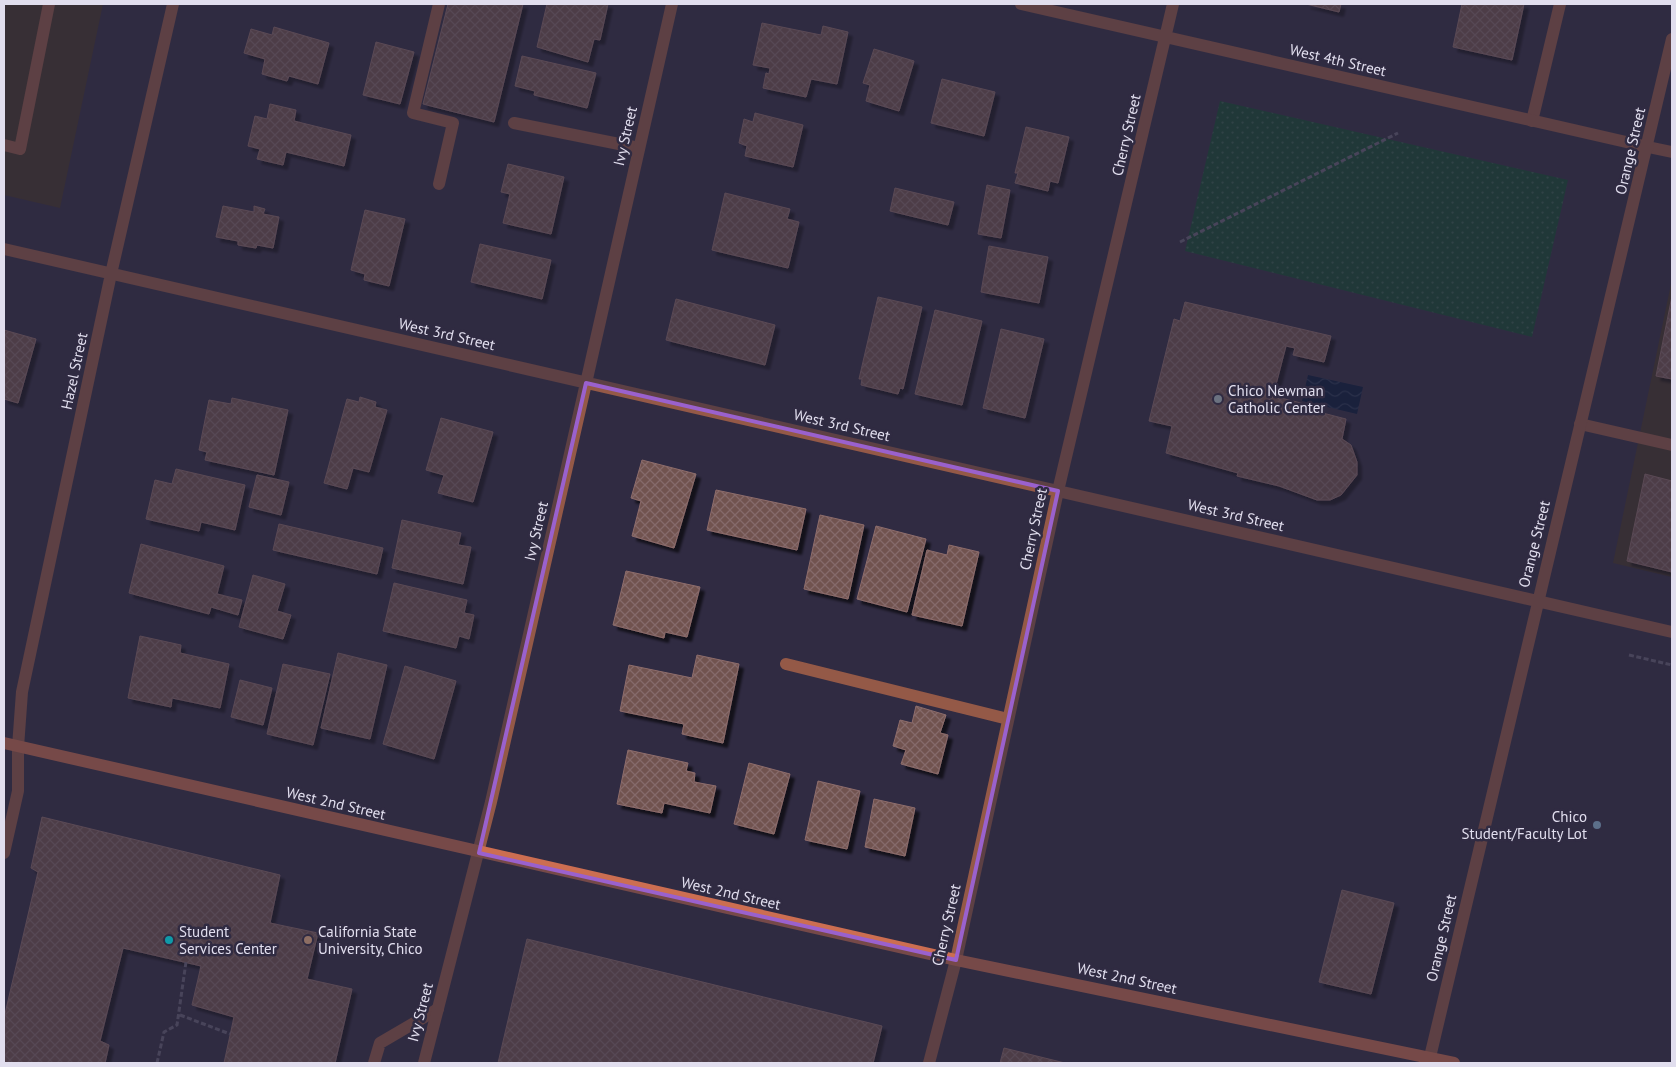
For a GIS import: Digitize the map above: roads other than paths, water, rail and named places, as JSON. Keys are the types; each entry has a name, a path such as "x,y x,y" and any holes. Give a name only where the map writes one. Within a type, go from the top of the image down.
{"street":[{"path":"4,145 20,149 49,4"},
{"name":"Hazel Street","path":"4,853 18,791 18,747 22,692 111,274 174,4"},
{"path":"439,4 413,113 453,122 439,184"},
{"name":"Ivy Street","path":"424,1063 479,853 672,4"},
{"name":"West 4th Street","path":"1021,4 1672,152"},
{"name":"Cherry Street","path":"929,1063 956,960 1058,491 1173,4"},
{"path":"1532,121 1560,4"},
{"name":"Orange Street","path":"1430,1057 1537,601 1648,148 1672,39"},
{"path":"514,123 639,148"},
{"name":"West 3rd Street","path":"4,249 1672,632"},
{"path":"1580,424 1672,445"},
{"path":"786,664 1008,719"},
{"name":"West 2nd Street","path":"4,743 479,853 956,960 1454,1063"},
{"path":"374,1063 380,1043 438,1009"}],"water":[{"path":"1308,375 1363,387 1357,414 1302,401"}],"place":[{"name":"Chico Newman Catholic Center","path":"1218,399"},
{"name":"Chico Student/Faculty Lot","path":"1597,825"},
{"name":"Student Services Center","path":"169,940"},
{"name":"California State University, Chico","path":"308,940"}]}
